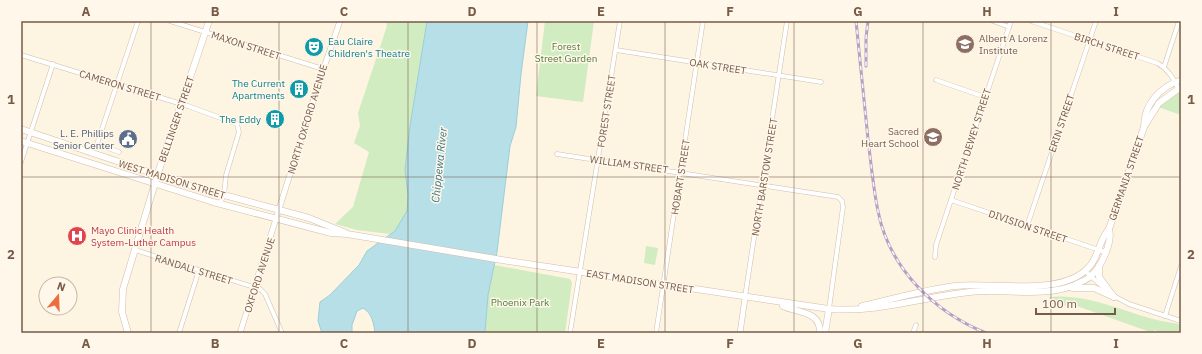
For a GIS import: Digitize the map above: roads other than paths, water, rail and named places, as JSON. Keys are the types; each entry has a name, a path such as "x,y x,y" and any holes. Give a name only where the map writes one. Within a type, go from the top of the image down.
{"main road":[{"name":"BELLINGER STREET","path":"128,333 123,317 121,296 157,175 209,21"},
{"name":"GERMANIA STREET","path":"1144,127 1145,115 1151,102 1162,90 1178,81"},
{"name":"GERMANIA STREET","path":"1090,277 1100,262 1105,233 1109,229 1144,127 1159,102 1179,88"},
{"name":"WEST MADISON STREET","path":"21,129 157,175 320,222 347,234"},
{"name":"WEST MADISON STREET","path":"24,142 155,184 332,233 347,234 438,249"},
{"name":"EAST MADISON STREET","path":"438,249 776,303 829,310 897,305 970,292 1063,289 1090,277"},
{"name":"GERMANIA STREET","path":"1085,271 1102,251"},
{"path":"1100,262 1098,270 1099,277 1114,297"},
{"name":"EAST MADISON STREET","path":"843,310 954,286 1061,284 1085,271"},
{"path":"1063,289 1088,287 1114,297"},
{"path":"776,303 815,317 819,322 820,333"},
{"path":"825,333 829,310"}],"street":[{"path":"118,152 97,144 138,21"},
{"name":"MAXON STREET","path":"170,21 323,68"},
{"name":"NORTH OXFORD AVENUE","path":"277,218 323,68 340,21"},
{"name":"FOREST STREET","path":"570,333 620,21"},
{"name":"HOBART STREET","path":"656,333 703,21"},
{"name":"NORTH BARSTOW STREET","path":"740,333 788,21"},
{"path":"994,21 1009,27"},
{"name":"NORTH DEWEY STREET","path":"935,258 936,245 1012,21"},
{"name":"BIRCH STREET","path":"1031,21 1164,66"},
{"name":"ERIN STREET","path":"1027,226 1096,21"},
{"path":"1179,21 1164,66 1178,81 1179,88"},
{"name":"OAK STREET","path":"616,50 821,82"},
{"name":"CAMERON STREET","path":"21,55 182,104 228,120 240,126 226,175 224,195"},
{"path":"21,162 24,142 30,132 52,64"},
{"path":"936,80 985,97"},
{"name":"WILLIAM STREET","path":"557,154 838,197 842,201 843,207 829,310"},
{"path":"220,203 224,195"},
{"name":"DIVISION STREET","path":"951,200 1102,251"},
{"name":"OXFORD AVENUE","path":"240,333 277,218"},
{"name":"RANDALL STREET","path":"135,250 254,287"},
{"path":"1165,316 1181,266"},
{"path":"179,333 199,270"},
{"path":"1085,271 1114,297 1128,304 1181,321"},
{"path":"254,287 265,294 282,333"},
{"path":"913,333 916,325"}],"water":[{"name":"Chippewa River","path":"427,21 528,21 516,127 510,146 497,252 488,295 485,333 375,333 373,322 369,313 363,308 357,311 352,325 352,333 322,333 318,321 320,302 330,295 359,265 367,251 395,231 407,211 408,195 405,170 410,126"}],"railway":[{"path":"856,21 873,184 884,232 892,251 903,269 917,286 949,313 986,333"},
{"path":"866,66 866,38 868,21"}],"place":[{"name":"Albert A Lorenz Institute","path":"965,44"},
{"name":"Eau Claire Children's Theatre","path":"314,47"},
{"name":"The Current Apartments","path":"299,89"},
{"name":"The Eddy","path":"275,119"},
{"name":"Sacred Heart School","path":"933,137"},
{"name":"L. E. Phillips Senior Center","path":"128,139"},
{"name":"Mayo Clinic Health System-Luther Campus","path":"77,236"}],"park label":[{"name":"Forest Street Garden","path":"566,52"},
{"name":"Phoenix Park","path":"520,302"}]}
